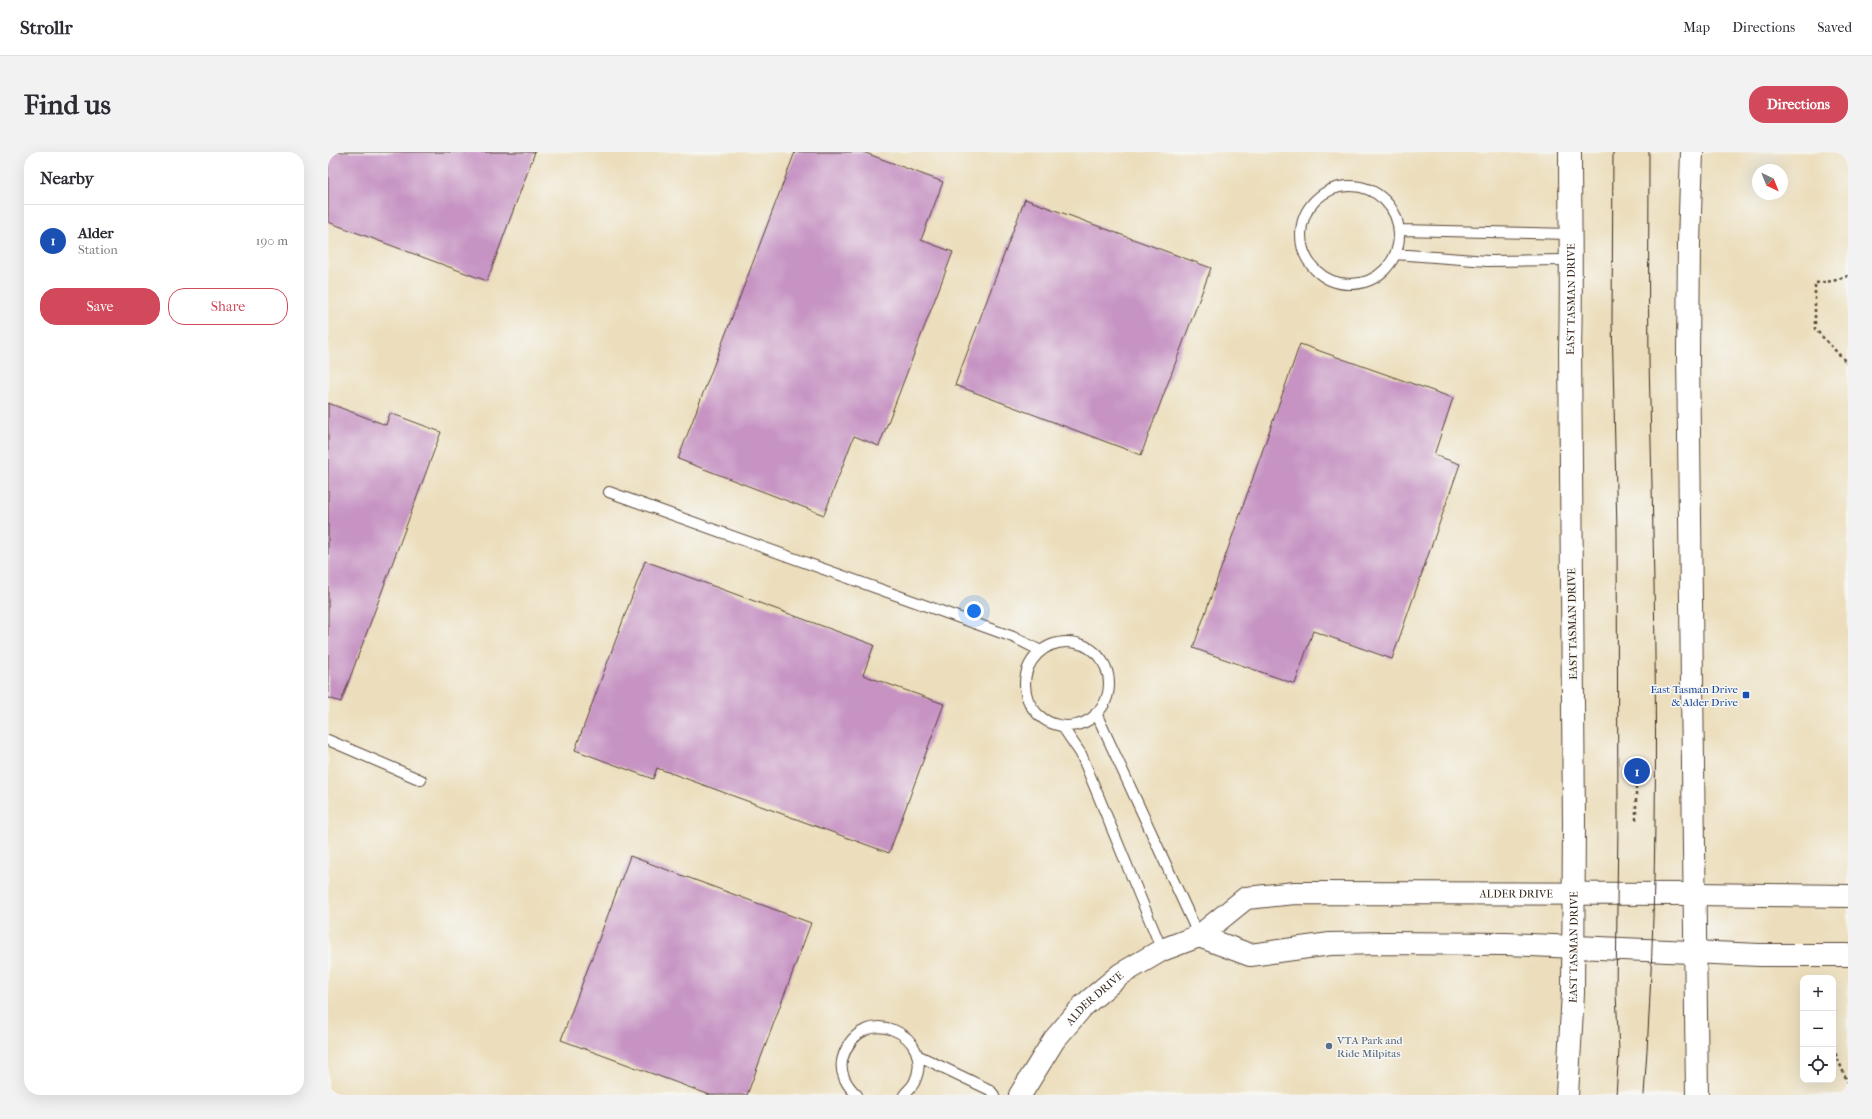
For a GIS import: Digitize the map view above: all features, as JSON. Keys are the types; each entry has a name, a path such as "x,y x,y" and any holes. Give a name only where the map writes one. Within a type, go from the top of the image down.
{"main road":[{"name":"EAST TASMAN DRIVE","path":"1567,1095 1573,994 1574,894 1570,349 1572,294 1570,260 1570,152"},
{"path":"1692,152 1688,353 1696,894 1695,953 1697,1095"},
{"name":"ALDER DRIVE","path":"1020,1095 1054,1040 1083,1006 1121,974 1162,950 1199,936 1246,898 1295,893 1848,896"},
{"path":"1199,936 1250,955 1338,944 1506,944 1695,953 1848,955"}],"lane":[{"path":"1346,186 1366,188 1382,197 1394,212 1400,230 1398,250 1395,254 1388,267 1373,279 1355,284 1335,282 1319,273 1307,258 1301,239 1303,220 1312,203 1328,191 1346,186"},
{"path":"1400,230 1570,234"},
{"path":"1395,254 1488,261 1570,260"},
{"path":"609,492 1013,637 1041,651"},
{"path":"1072,642 1088,647 1100,657 1108,672 1109,688 1104,704 1096,713 1078,724 1062,726 1046,721 1034,710 1027,695 1025,679 1030,663 1041,651 1056,643 1072,642"},
{"path":"1096,713 1199,936"},
{"path":"1062,726 1081,754 1162,950"},
{"path":"328,740 420,780"},
{"path":"857,1095 849,1088 843,1075 842,1060 847,1046 856,1034 870,1028 885,1027 899,1032 910,1042 917,1055 918,1070 913,1084 904,1095"},
{"path":"917,1055 990,1090 994,1095"}],"path":[{"path":"1848,276 1833,281 1815,283 1815,329 1848,364"},
{"path":"1636,782 1636,820"},
{"path":"1836,1055 1848,1083"}],"building":[{"path":"328,152 535,152 487,281 328,222"},
{"path":"795,152 863,152 943,182 921,240 953,252 879,446 854,436 824,515 678,459"},
{"path":"1025,199 1211,268 1141,455 955,385"},
{"path":"1300,344 1453,398 1434,455 1460,464 1392,659 1313,631 1295,684 1193,648"},
{"path":"328,403 386,425 390,413 441,432 341,702 328,698"},
{"path":"645,561 874,645 863,675 944,704 889,853 657,768 653,779 575,750"},
{"path":"630,856 811,923 747,1095 710,1095 561,1040"}],"tram line":[{"path":"1613,152 1612,321 1617,531 1618,821 1616,994 1619,1051 1616,1095"},
{"path":"1644,1095 1650,1003 1656,728 1649,335 1649,152"}],"place":[{"name":"East Tasman Drive & Alder Drive","path":"1746,695"},
{"name":"Alder","path":"1637,771"},
{"name":"VTA Park and Ride Milpitas","path":"1329,1046"}]}
